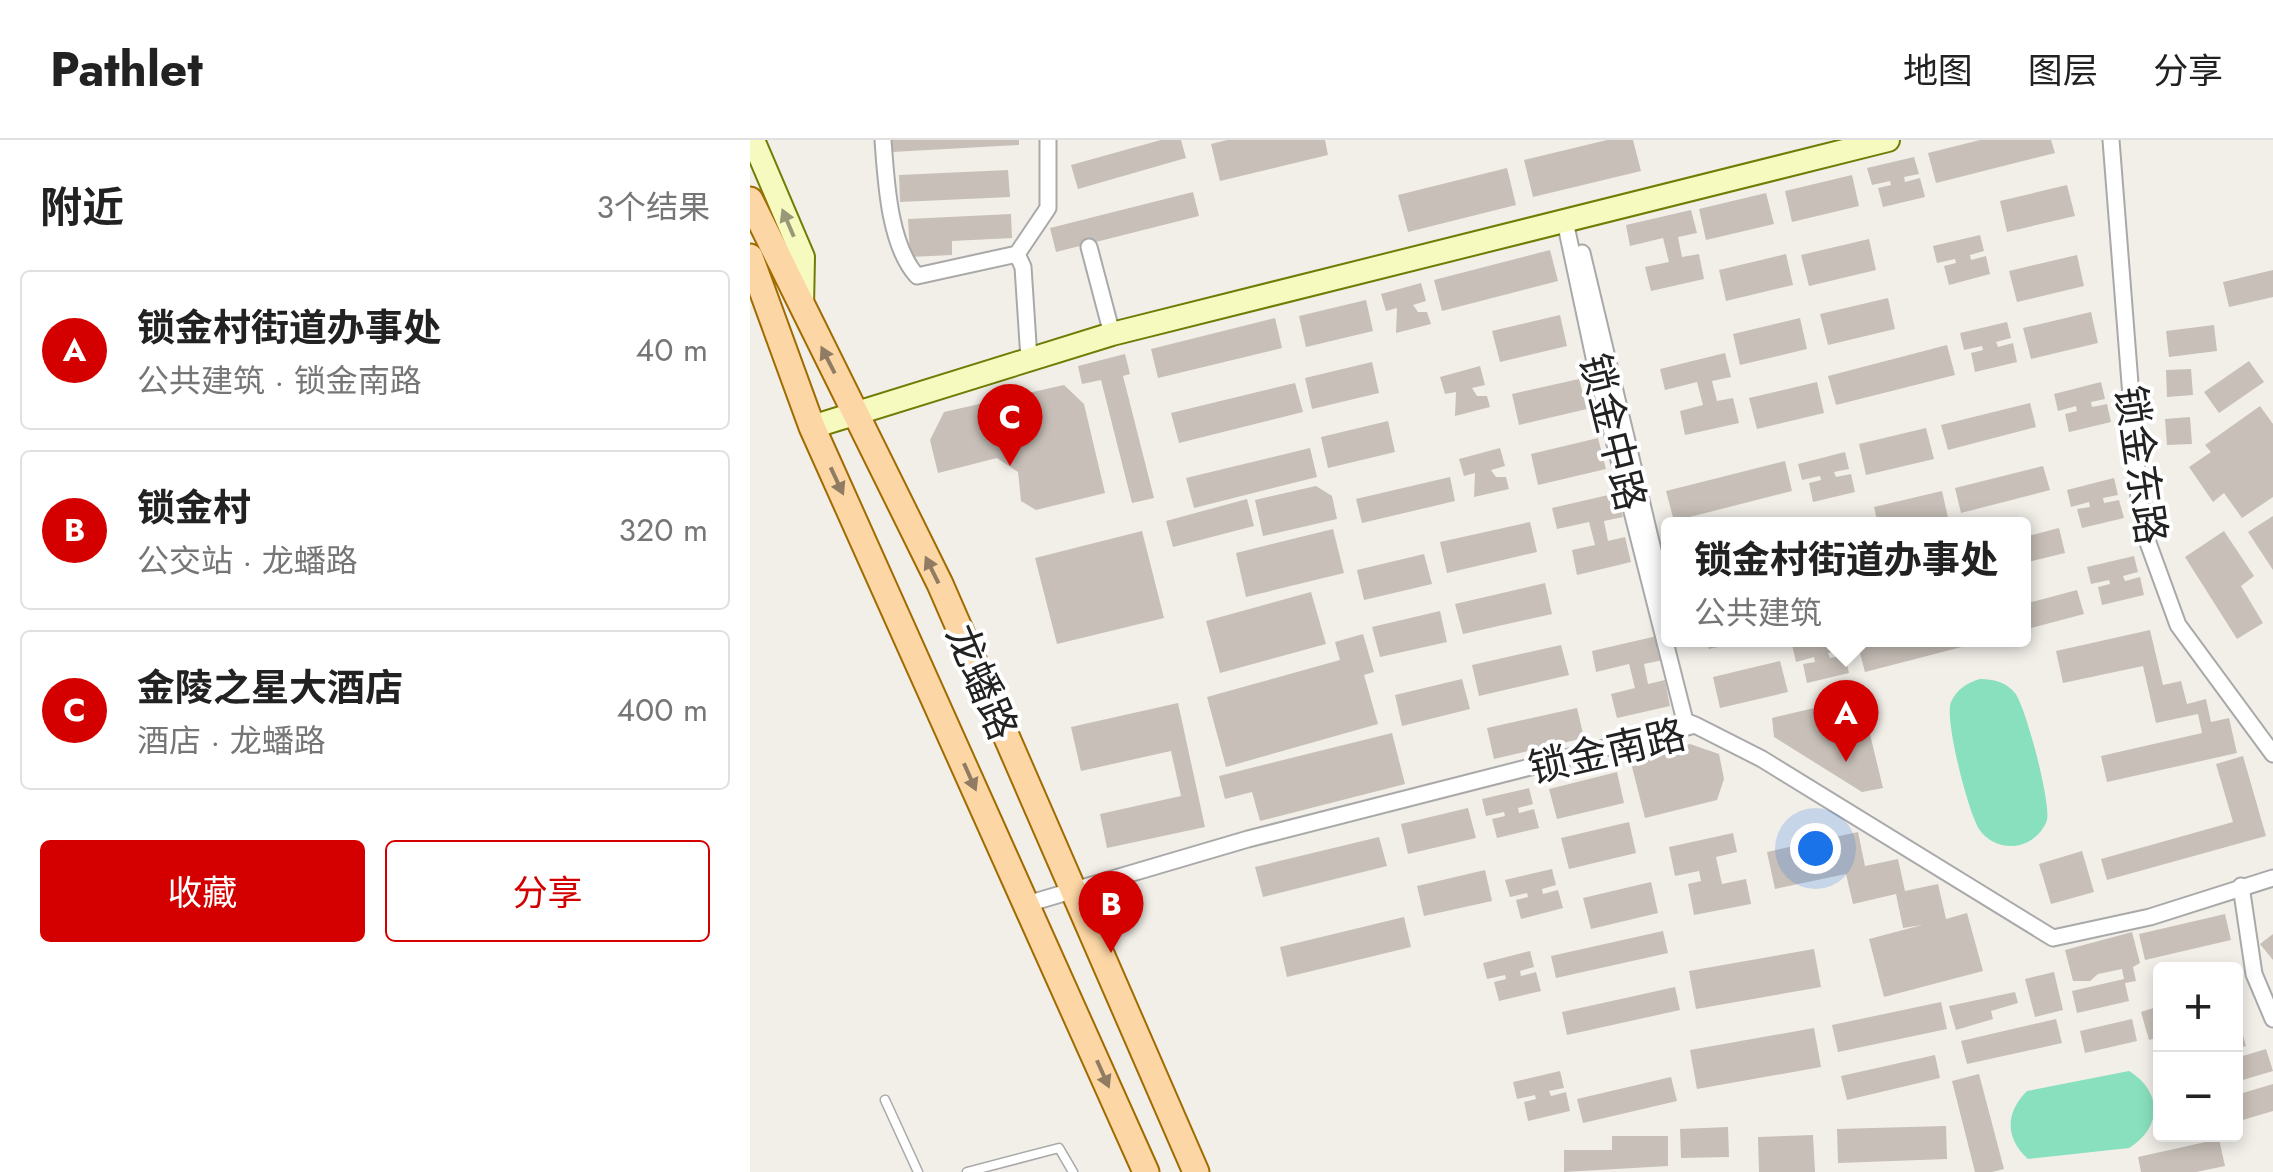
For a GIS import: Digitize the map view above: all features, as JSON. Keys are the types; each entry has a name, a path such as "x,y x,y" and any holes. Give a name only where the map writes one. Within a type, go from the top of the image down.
{"main road":[{"name":"龙蟠路","path":"750,200 758,256 812,428 1146,1172"},
{"name":"龙蟠路","path":"758,256 802,309 940,584 1196,1172"}],"street":[{"path":"753,140 803,257 802,309"},
{"path":"883,140 891,205 906,264 917,276 1017,254 1048,208 1048,140"},
{"path":"812,428 1112,334 1888,140"},
{"name":"锁金东路","path":"2111,140 2138,499 2148,540 2178,625 2273,754"},
{"name":"锁金中路","path":"1569,220 1661,586"},
{"name":"锁金中路","path":"1569,220 1599,380 1661,627"},
{"path":"1089,247 1112,334"},
{"path":"1017,254 1024,267 1029,359"},
{"path":"750,300 777,325"},
{"name":"锁金中路","path":"1666,647 1685,722 1695,725"},
{"path":"1676,647 1695,725"},
{"name":"锁金南路","path":"1027,904 1070,888 1695,725 1776,768 2053,938 2150,917 2273,878"},
{"path":"2241,886 2254,974 2273,1019"}],"lane":[{"path":"884,1100 918,1172"},
{"path":"967,1172 1059,1148 1073,1172"}],"green space":[{"path":"1980,679 1999,682 2015,693 2037,755 2047,820 2036,836 2020,845 2003,845 1982,834 1958,765 1951,702 1963,687"},
{"path":"2129,1071 2148,1089 2153,1120 2129,1148 2028,1159 2015,1143 2011,1125 2015,1108 2027,1091"}],"building":[{"path":"892,140 1019,140 1019,145 892,152"},
{"path":"1161,140 1181,140 1186,158 1078,189 1071,165"},
{"path":"1227,140 1325,140 1328,155 1220,181 1211,144"},
{"path":"1607,140 1633,140 1641,171 1533,197 1524,160"},
{"path":"1980,140 2051,140 2055,153 1936,183 1928,153"},
{"path":"1914,157 1919,174 1904,177 1905,182 1920,178 1925,197 1883,207 1878,188 1891,185 1890,181 1872,185 1867,168"},
{"path":"1507,168 1516,205 1408,232 1398,195"},
{"path":"1008,170 1010,197 900,202 899,175"},
{"path":"1852,175 1859,206 1792,222 1785,191"},
{"path":"2067,185 2075,216 2007,232 2000,201"},
{"path":"1193,192 1199,216 1056,252 1050,228"},
{"path":"1766,193 1774,224 1706,240 1699,209"},
{"path":"1691,210 1697,233 1678,237 1682,257 1699,254 1704,279 1651,291 1645,267 1669,262 1663,238 1630,246 1626,225"},
{"path":"1011,214 1012,238 952,241 952,255 910,257 908,219"},
{"path":"1980,235 1984,251 1970,255 1971,260 1986,256 1990,274 1949,285 1944,266 1956,263 1955,259 1937,263 1933,246"},
{"path":"1869,239 1876,270 1809,286 1801,255"},
{"path":"1550,250 1558,281 1442,311 1434,280"},
{"path":"1786,254 1793,285 1726,301 1719,270"},
{"path":"2077,255 2084,286 2017,302 2009,271"},
{"path":"2273,270 2273,297 2229,307 2223,282"},
{"path":"1421,283 1426,301 1413,305 1418,312 1427,312 1431,324 1396,333 1397,308 1386,311 1381,294"},
{"path":"1888,298 1895,329 1828,345 1820,314"},
{"path":"1366,300 1373,331 1306,347 1299,316"},
{"path":"2091,312 2098,343 2031,359 2023,328"},
{"path":"1560,315 1567,346 1500,362 1492,331"},
{"path":"1275,318 1282,348 1158,378 1151,349"},
{"path":"1800,318 1807,349 1740,365 1733,334"},
{"path":"2007,322 2011,338 1996,342 1998,347 2013,343 2017,362 1975,372 1971,353 1983,350 1982,346 1964,350 1960,333"},
{"path":"2214,325 2217,351 2169,357 2166,331"},
{"path":"1947,345 1955,375 1836,405 1828,376"},
{"path":"1725,353 1731,377 1712,381 1717,401 1733,398 1739,423 1685,435 1680,411 1703,405 1697,382 1665,390 1660,369"},
{"path":"1125,354 1130,374 1123,376 1154,498 1132,503 1101,380 1082,384 1078,366"},
{"path":"2249,361 2264,382 2219,413 2204,392"},
{"path":"1372,362 1379,393 1312,409 1305,378"},
{"path":"1480,366 1485,385 1472,388 1477,396 1487,396 1490,407 1455,416 1456,392 1445,394 1440,377"},
{"path":"2191,369 2193,395 2167,397 2166,370"},
{"path":"1579,379 1587,409 1519,425 1512,394"},
{"path":"1817,382 1824,413 1757,429 1749,398"},
{"path":"2101,382 2105,399 2091,402 2092,407 2107,404 2111,422 2069,432 2065,414 2077,411 2076,406 2058,411 2054,394"},
{"path":"1295,383 1303,412 1179,443 1171,413"},
{"path":"1064,385 1084,404 1105,493 1036,510 1021,501 1018,472 997,458 938,473 930,440 944,412"},
{"path":"2030,403 2036,427 1948,450 1941,425"},
{"path":"2260,406 2273,424 2273,497 2242,518 2224,493 2213,502 2189,467 2211,452 2205,445"},
{"path":"2190,417 2192,444 2167,445 2165,419"},
{"path":"1388,421 1395,452 1328,468 1321,437"},
{"path":"1926,428 1934,459 1866,475 1859,444"},
{"path":"1598,438 1606,469 1538,485 1531,454"},
{"path":"1310,448 1317,477 1194,508 1186,478"},
{"path":"1500,448 1505,466 1491,470 1496,477 1506,477 1509,489 1474,497 1475,473 1464,476 1459,459"},
{"path":"1845,452 1849,469 1834,472 1836,477 1851,474 1855,492 1813,502 1809,483 1821,480 1820,476 1802,480 1798,464"},
{"path":"1785,461 1792,491 1690,517 1673,517 1666,491"},
{"path":"2043,466 2050,490 1961,513 1955,488"},
{"path":"1450,477 1455,501 1362,523 1356,499"},
{"path":"2114,478 2118,495 2103,498 2104,503 2119,500 2124,518 2082,528 2077,509 2090,507 2089,502 2071,507 2067,490"},
{"path":"1316,486 1332,496 1337,519 1263,536 1255,500"},
{"path":"1942,491 1948,517 1876,517 1874,507"},
{"path":"1617,493 1623,517 1604,521 1608,541 1625,537 1631,562 1577,575 1572,550 1595,545 1589,522 1557,529 1552,508"},
{"path":"1247,499 1254,526 1173,547 1166,521"},
{"path":"2273,516 2273,570 2248,532"},
{"path":"1530,522 1537,552 1447,573 1440,542"},
{"path":"2059,528 2065,553 2031,561 2031,535"},
{"path":"1333,529 1344,573 1246,597 1236,553"},
{"path":"1142,531 1164,618 1057,644 1035,558"},
{"path":"2224,531 2254,576 2241,586 2263,623 2237,639 2185,557"},
{"path":"1424,554 1432,584 1364,600 1357,570"},
{"path":"2134,556 2138,572 2123,576 2125,581 2140,577 2144,595 2102,605 2098,587 2110,584 2109,580 2091,584 2087,567"},
{"path":"1545,583 1552,614 1463,634 1455,604"},
{"path":"2077,590 2084,614 2031,628 2031,602"},
{"path":"1311,592 1326,644 1220,673 1206,621"},
{"path":"1440,611 1447,642 1380,657 1372,627"},
{"path":"2150,630 2163,685 2181,681 2187,704 2206,699 2211,722 2229,718 2237,753 2107,782 2101,756 2202,733 2198,714 2156,723 2143,666 2063,683 2056,651"},
{"path":"1363,634 1374,672 1364,675 1378,724 1226,767 1207,697 1340,660 1335,642"},
{"path":"1657,636 1663,660 1644,664 1648,684 1665,680 1670,706 1617,718 1611,694 1635,688 1629,664 1596,672 1592,651"},
{"path":"1561,645 1569,675 1479,696 1472,665"},
{"path":"1792,647 1842,647 1843,650 1828,653 1830,658 1845,655 1849,673 1807,683 1803,664 1815,662 1814,657 1796,662"},
{"path":"1858,647 1962,647 1865,672"},
{"path":"1780,661 1788,692 1720,708 1713,677"},
{"path":"1462,679 1470,709 1402,726 1395,695"},
{"path":"1861,697 1883,788 1862,792 1774,737 1772,718"},
{"path":"1178,703 1205,827 1107,848 1100,814 1181,796 1171,751 1081,771 1071,727"},
{"path":"1577,708 1584,738 1494,759 1487,728"},
{"path":"1392,733 1405,784 1260,821 1252,792 1225,799 1219,776"},
{"path":"1690,744 1719,754 1724,779 1717,800 1645,818 1630,759"},
{"path":"2243,756 2266,836 2107,880 2101,859 2233,822 2216,764"},
{"path":"1617,772 1624,803 1557,819 1549,789"},
{"path":"1529,788 1533,804 1518,808 1519,813 1534,809 1539,828 1497,838 1492,819 1505,816 1504,812 1486,816 1482,799"},
{"path":"1468,808 1476,838 1408,854 1401,824"},
{"path":"1629,822 1636,853 1569,869 1561,838"},
{"path":"1858,832 1865,866 1898,859 1905,891 1938,884 1946,919 1967,913 1983,971 1884,997 1869,939 1922,925 1903,928 1896,894 1853,904 1846,874 1775,889 1767,852"},
{"path":"1733,833 1737,852 1716,857 1722,884 1746,879 1751,904 1694,915 1688,884 1701,881 1699,871 1675,876 1669,847"},
{"path":"1379,837 1387,866 1263,897 1255,867"},
{"path":"2082,851 2094,892 2051,904 2039,864"},
{"path":"1552,869 1556,885 1542,889 1543,894 1558,890 1563,908 1521,919 1516,900 1528,897 1527,893 1510,897 1505,880"},
{"path":"1485,870 1492,901 1424,916 1417,886"},
{"path":"1651,882 1658,913 1591,929 1583,898"},
{"path":"2225,914 2231,940 2145,960 2139,934"},
{"path":"1404,917 1411,947 1287,977 1280,947"},
{"path":"1663,931 1668,953 1556,978 1551,956"},
{"path":"2132,932 2140,963 2133,967 2136,981 2125,983 2129,1001 2077,1013 2072,991 2124,979 2122,969 2098,974 2090,981 2073,981 2065,950"},
{"path":"2273,934 2273,960 2260,944"},
{"path":"1814,949 1821,987 1696,1009 1689,971"},
{"path":"1530,951 1534,967 1520,971 1521,976 1536,972 1541,991 1499,1001 1494,982 1506,979 1505,975 1487,979 1483,963"},
{"path":"2054,972 2063,1010 2035,1017 2025,979"},
{"path":"1675,987 1680,1010 1567,1035 1562,1012"},
{"path":"2015,992 2018,1003 1991,1011 1993,1019 1956,1030 1949,1006"},
{"path":"1941,1002 1947,1029 1838,1052 1832,1025"},
{"path":"2153,1008 2153,1039 2149,1040 2141,1012"},
{"path":"2056,1019 2062,1043 1967,1064 1961,1041"},
{"path":"2132,1019 2137,1041 2085,1053 2080,1031"},
{"path":"1814,1028 1821,1067 1697,1089 1690,1050"},
{"path":"2266,1049 2273,1071 2243,1080 2243,1056"},
{"path":"1935,1055 1940,1078 1847,1100 1841,1076"},
{"path":"1560,1071 1564,1088 1549,1091 1551,1096 1566,1092 1570,1111 1528,1121 1524,1102 1536,1099 1535,1095 1517,1099 1513,1082"},
{"path":"1979,1074 2004,1169 1992,1172 1975,1172 1952,1081"},
{"path":"1671,1077 1677,1101 1583,1123 1577,1099"},
{"path":"2273,1084 2273,1111 2243,1120 2243,1093"},
{"path":"1946,1126 1947,1159 1838,1163 1837,1129"},
{"path":"1728,1127 1729,1157 1681,1158 1680,1129"},
{"path":"1813,1135 1815,1172 1759,1172 1758,1137"},
{"path":"1612,1136 1668,1136 1668,1166 1564,1172 1564,1150 1612,1150"},
{"path":"2220,1142 2225,1166 2196,1172 2141,1172 2138,1157"}],"place":[{"name":"金陵之星大酒店","path":"1010,466"},
{"name":"锁金村街道办事处","path":"1846,762"},
{"name":"锁金村","path":"1111,953"}]}
